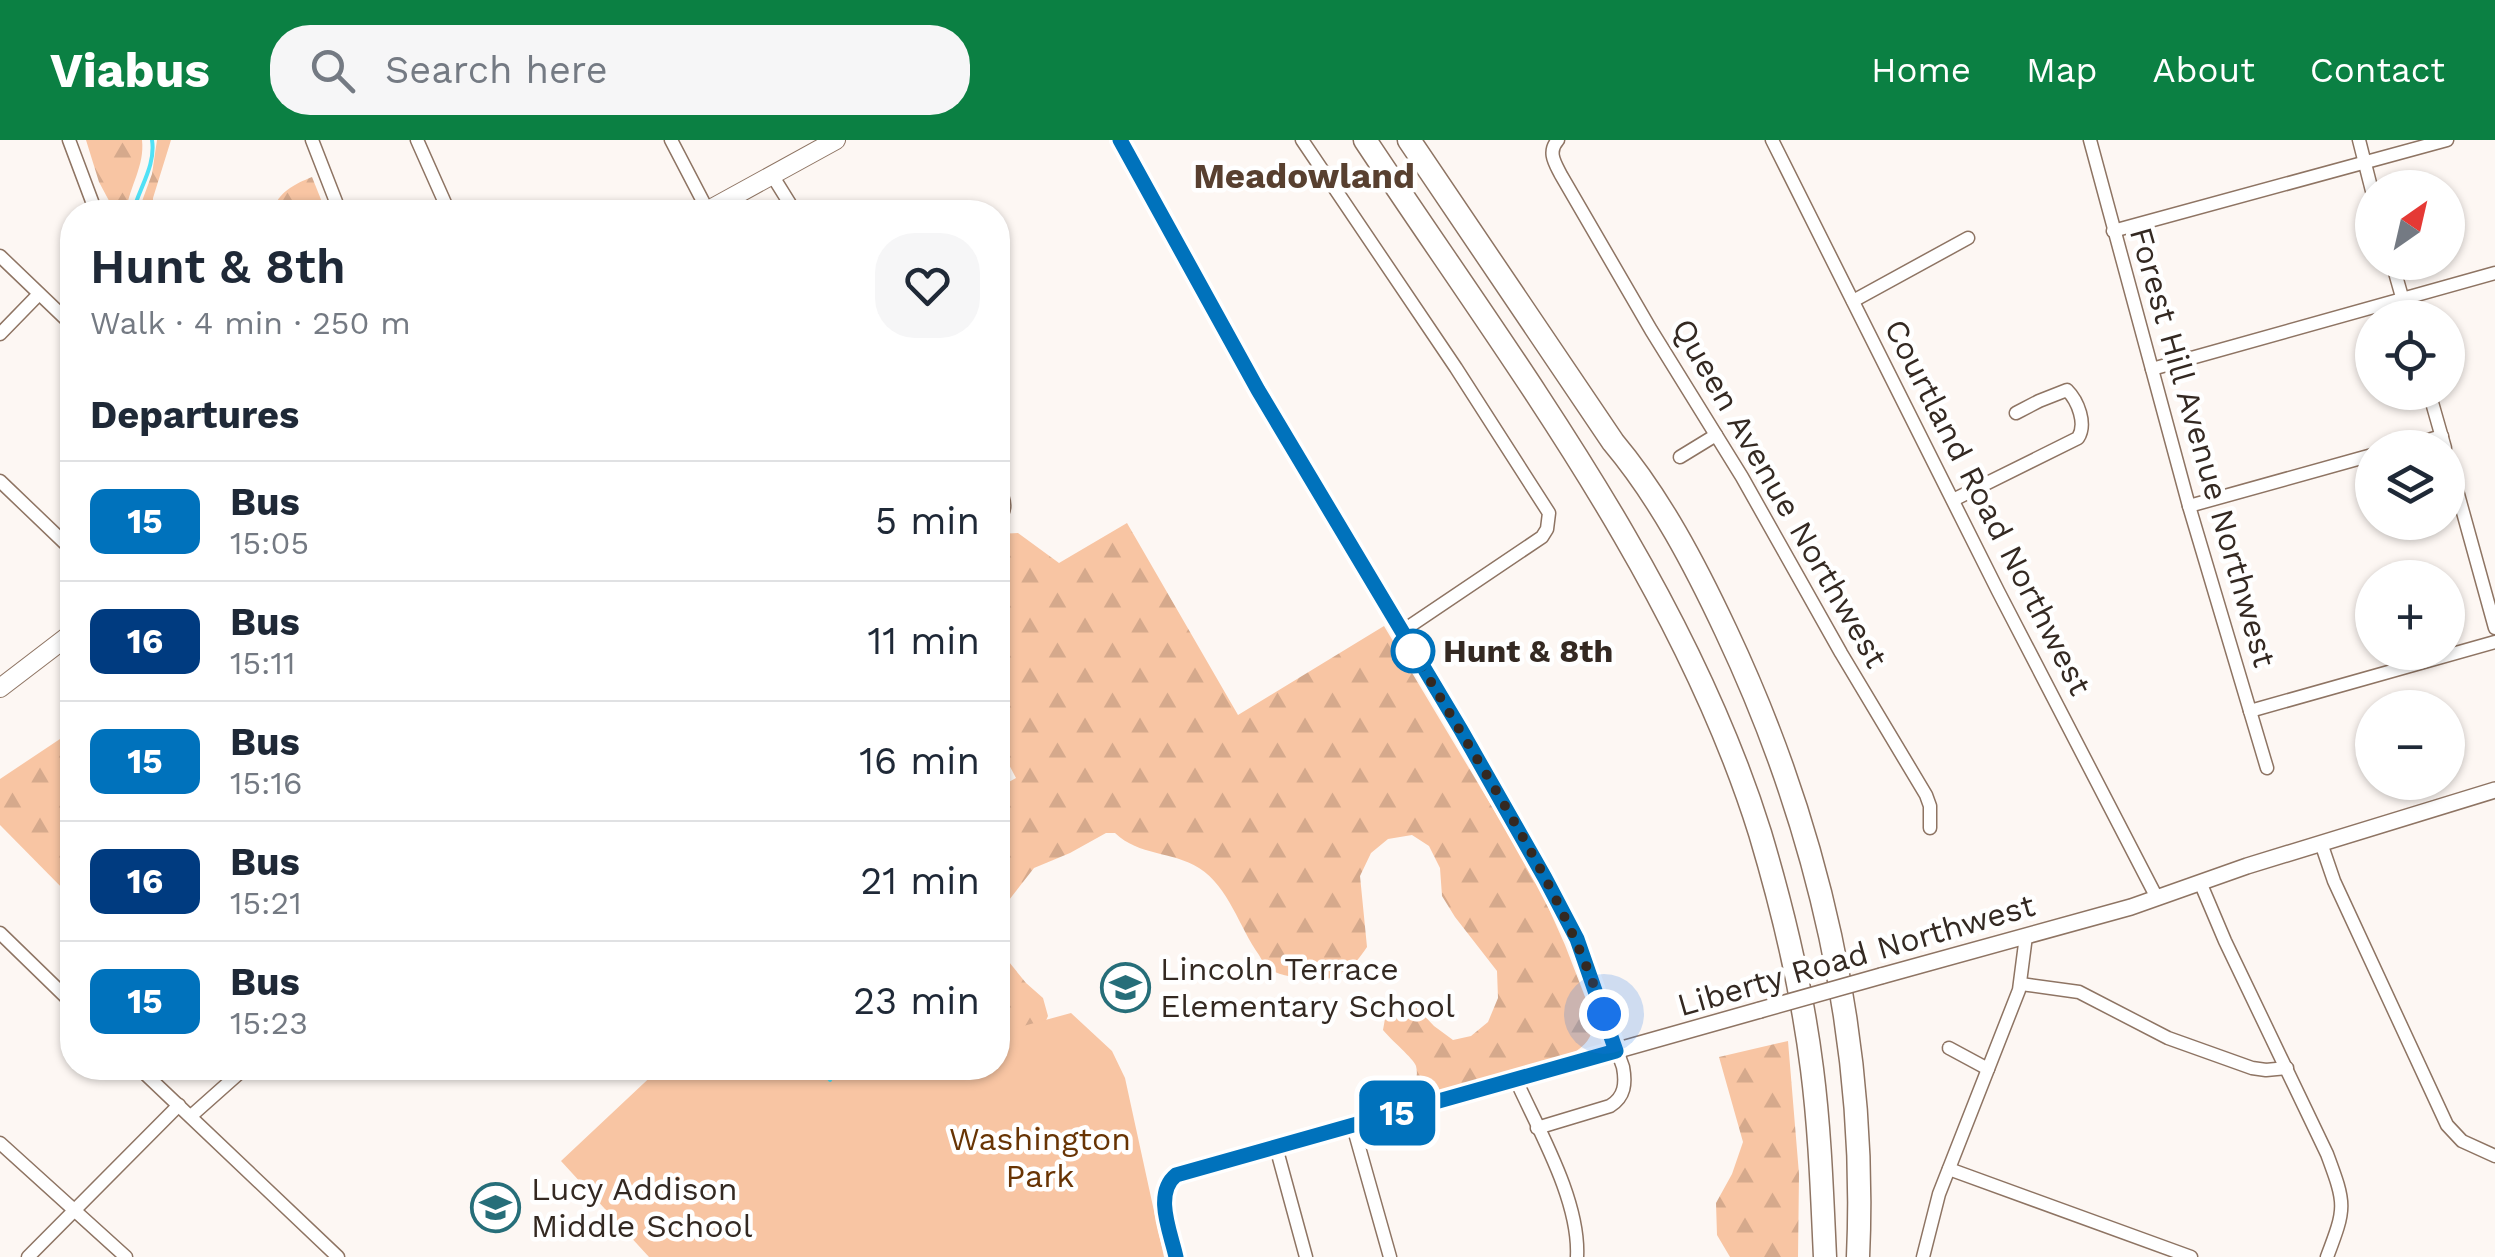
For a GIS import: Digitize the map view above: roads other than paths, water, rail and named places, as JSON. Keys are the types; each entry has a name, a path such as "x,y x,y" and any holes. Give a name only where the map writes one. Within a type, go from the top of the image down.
{"highway":[{"path":"1365,140 1540,401 1625,536 1684,643 1719,722 1782,912 1807,1031 1818,1129 1825,1257"},
{"path":"1409,140 1657,502 1715,608 1757,700 1802,826 1837,970 1858,1134 1858,1257"}],"main road":[{"path":"729,200 816,145 836,140"},
{"path":"0,688 60,643"}],"street":[{"path":"69,140 92,200"},
{"path":"312,140 335,200"},
{"path":"417,140 444,200"},
{"path":"671,140 701,200"},
{"path":"1120,140 1258,390 1461,730 1569,924 1616,1051 1624,1088 1617,1102 1604,1109 1537,1128"},
{"path":"1302,140 1547,507 1549,522 1542,537 1401,632"},
{"name":"Queen Avenue Northwest","path":"1558,140 1552,158 1926,796 1930,828"},
{"name":"Courtland Road Northwest","path":"1772,140 2158,898"},
{"name":"Forest Hill Avenue Northwest","path":"2090,140 2189,506 2266,768"},
{"path":"2359,140 2367,170"},
{"path":"2114,231 2446,140"},
{"path":"772,176 787,200"},
{"path":"1853,301 1968,238"},
{"path":"0,256 60,314"},
{"path":"2152,369 2495,273"},
{"path":"2397,280 2402,299"},
{"path":"0,334 39,294"},
{"path":"1954,500 2082,434 2077,406 2067,390 2016,414"},
{"path":"1680,457 1716,435"},
{"path":"2189,506 2355,460"},
{"path":"0,482 60,539"},
{"path":"2465,519 2495,628"},
{"path":"2250,711 2495,642"},
{"name":"Liberty Road Northwest","path":"1176,1257 1165,1190 1176,1175 2158,898 2495,790"},
{"path":"2320,843 2334,882 2447,1125 2462,1142 2495,1156"},
{"path":"2200,882 2327,1154 2340,1190 2342,1215 2327,1257"},
{"path":"0,933 60,991"},
{"path":"1923,1257 1948,1169 2021,984 2026,936"},
{"path":"2021,984 2079,992 2168,1038 2252,1068 2286,1068"},
{"path":"1949,1048 1988,1070"},
{"path":"153,1080 338,1257"},
{"path":"191,1116 232,1080"},
{"path":"1516,1080 1573,1211 1577,1257"},
{"path":"28,1257 179,1104"},
{"path":"1353,1126 1389,1252"},
{"path":"0,1143 126,1257"},
{"path":"1276,1148 1306,1257"},
{"path":"1948,1169 2190,1257"}],"waterway":[{"path":"137,200 149,168 152,140"}],"place":[{"name":"Hunt & 8th","path":"1413,651"},
{"name":"Lincoln Terrace Elementary School","path":"1125,987"},
{"name":"Lucy Addison Middle School","path":"496,1207"}],"district":[{"name":"Meadowland","path":"1304,176"}],"park label":[{"name":"Washington Park","path":"1040,1158"}]}
